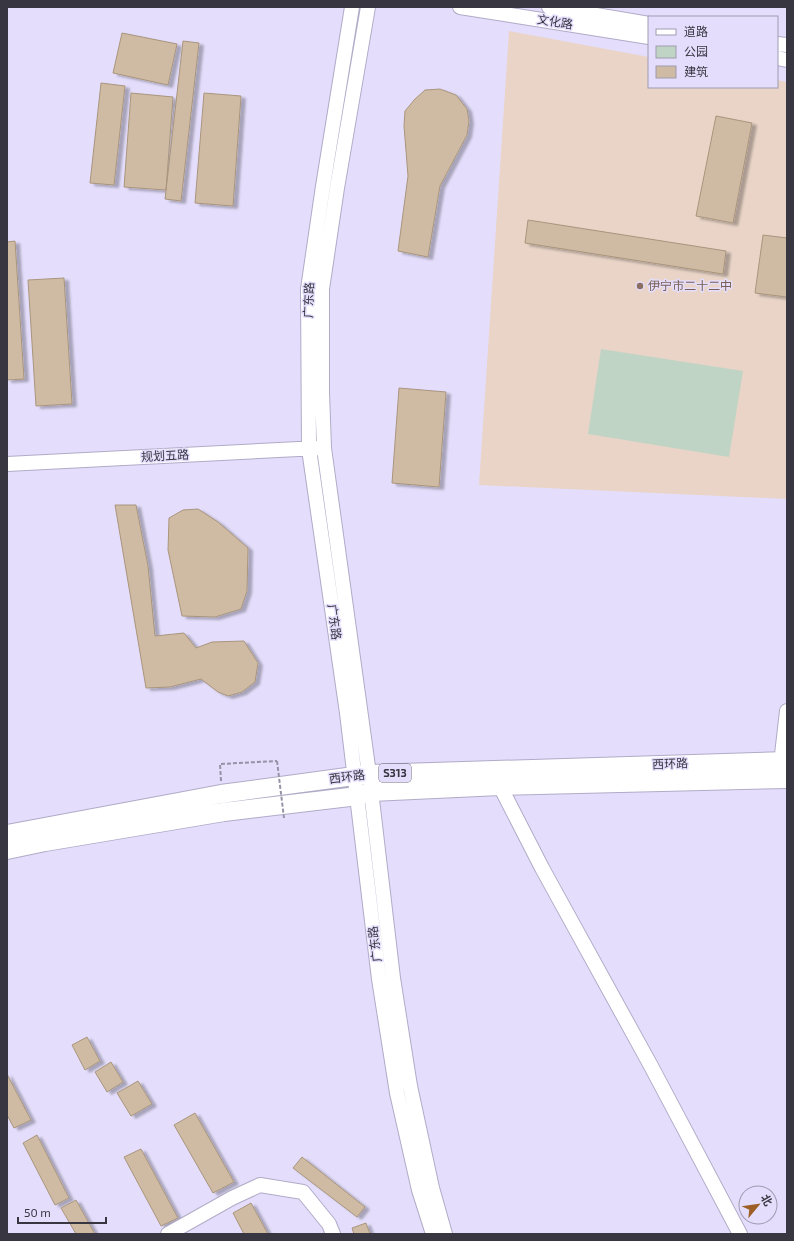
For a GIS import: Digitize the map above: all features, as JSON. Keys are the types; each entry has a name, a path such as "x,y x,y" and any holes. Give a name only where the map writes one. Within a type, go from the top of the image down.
{"main road":[{"name":"西环路","path":"7,834 221,794 362,775 783,770"},
{"name":"西环路","path":"7,850 45,842 224,812 364,794 783,770"}],"street":[{"name":"广东路","path":"352,7 308,289 309,449 346,705 362,775"},
{"name":"广东路","path":"368,7 337,188 322,289 322,392 324,448 364,794 379,979 397,1093 419,1190 433,1234"},
{"name":"文化路","path":"460,7 648,37"},
{"name":"文化路","path":"549,7 648,24"},
{"name":"规划五路","path":"7,464 324,448"},
{"path":"783,770 787,711"},
{"path":"500,786 542,868 651,1066 740,1234"},
{"name":"广东路","path":"364,794 409,1078 432,1188 445,1234"},
{"path":"168,1234 232,1198 260,1186 303,1192 329,1224 333,1234"}],"path":[{"path":"220,764 277,761 284,818"}],"shaded area":[{"name":"伊宁市二十二中","path":"509,31 648,57 648,88 778,88 778,80 787,82 787,499 479,485"}],"green space":[{"path":"601,349 743,371 729,457 588,434"}],"building":[{"path":"122,33 177,44 168,85 113,73"},
{"path":"183,41 199,43 181,201 165,199"},
{"path":"101,83 125,86 114,185 90,183"},
{"path":"440,89 456,95 467,109 469,121 467,135 440,186 428,257 398,251 408,176 404,126 405,111 425,90"},
{"path":"131,93 173,97 166,190 124,187"},
{"path":"204,93 241,96 233,206 195,203"},
{"path":"716,116 752,123 733,223 696,216"},
{"path":"528,220 726,251 723,274 525,243"},
{"path":"763,235 787,238 787,297 755,293"},
{"path":"15,241 24,379 7,380 7,242"},
{"path":"64,278 72,404 36,406 28,280"},
{"path":"399,388 446,392 439,487 392,483"},
{"path":"115,505 136,505 148,566 155,636 184,633 196,648 212,642 244,641 258,663 255,682 242,692 228,696 218,692 201,679 170,687 146,688"},
{"path":"198,509 218,522 248,548 247,591 241,609 215,617 182,616 168,550 169,518 183,510"},
{"path":"87,1037 100,1061 85,1070 72,1045"},
{"path":"111,1062 123,1082 107,1092 95,1072"},
{"path":"7,1074 31,1120 14,1128 7,1115"},
{"path":"138,1081 152,1104 131,1116 117,1093"},
{"path":"195,1113 234,1182 213,1193 174,1125"},
{"path":"37,1135 69,1198 55,1205 23,1143"},
{"path":"141,1149 178,1218 161,1226 124,1157"},
{"path":"302,1157 365,1207 357,1217 293,1168"},
{"path":"76,1200 95,1234 76,1234 61,1208"},
{"path":"251,1203 268,1234 244,1234 233,1213"},
{"path":"366,1223 370,1234 354,1234 352,1228"}],"place":[{"name":"伊宁市二十二中","path":"640,286"}]}
